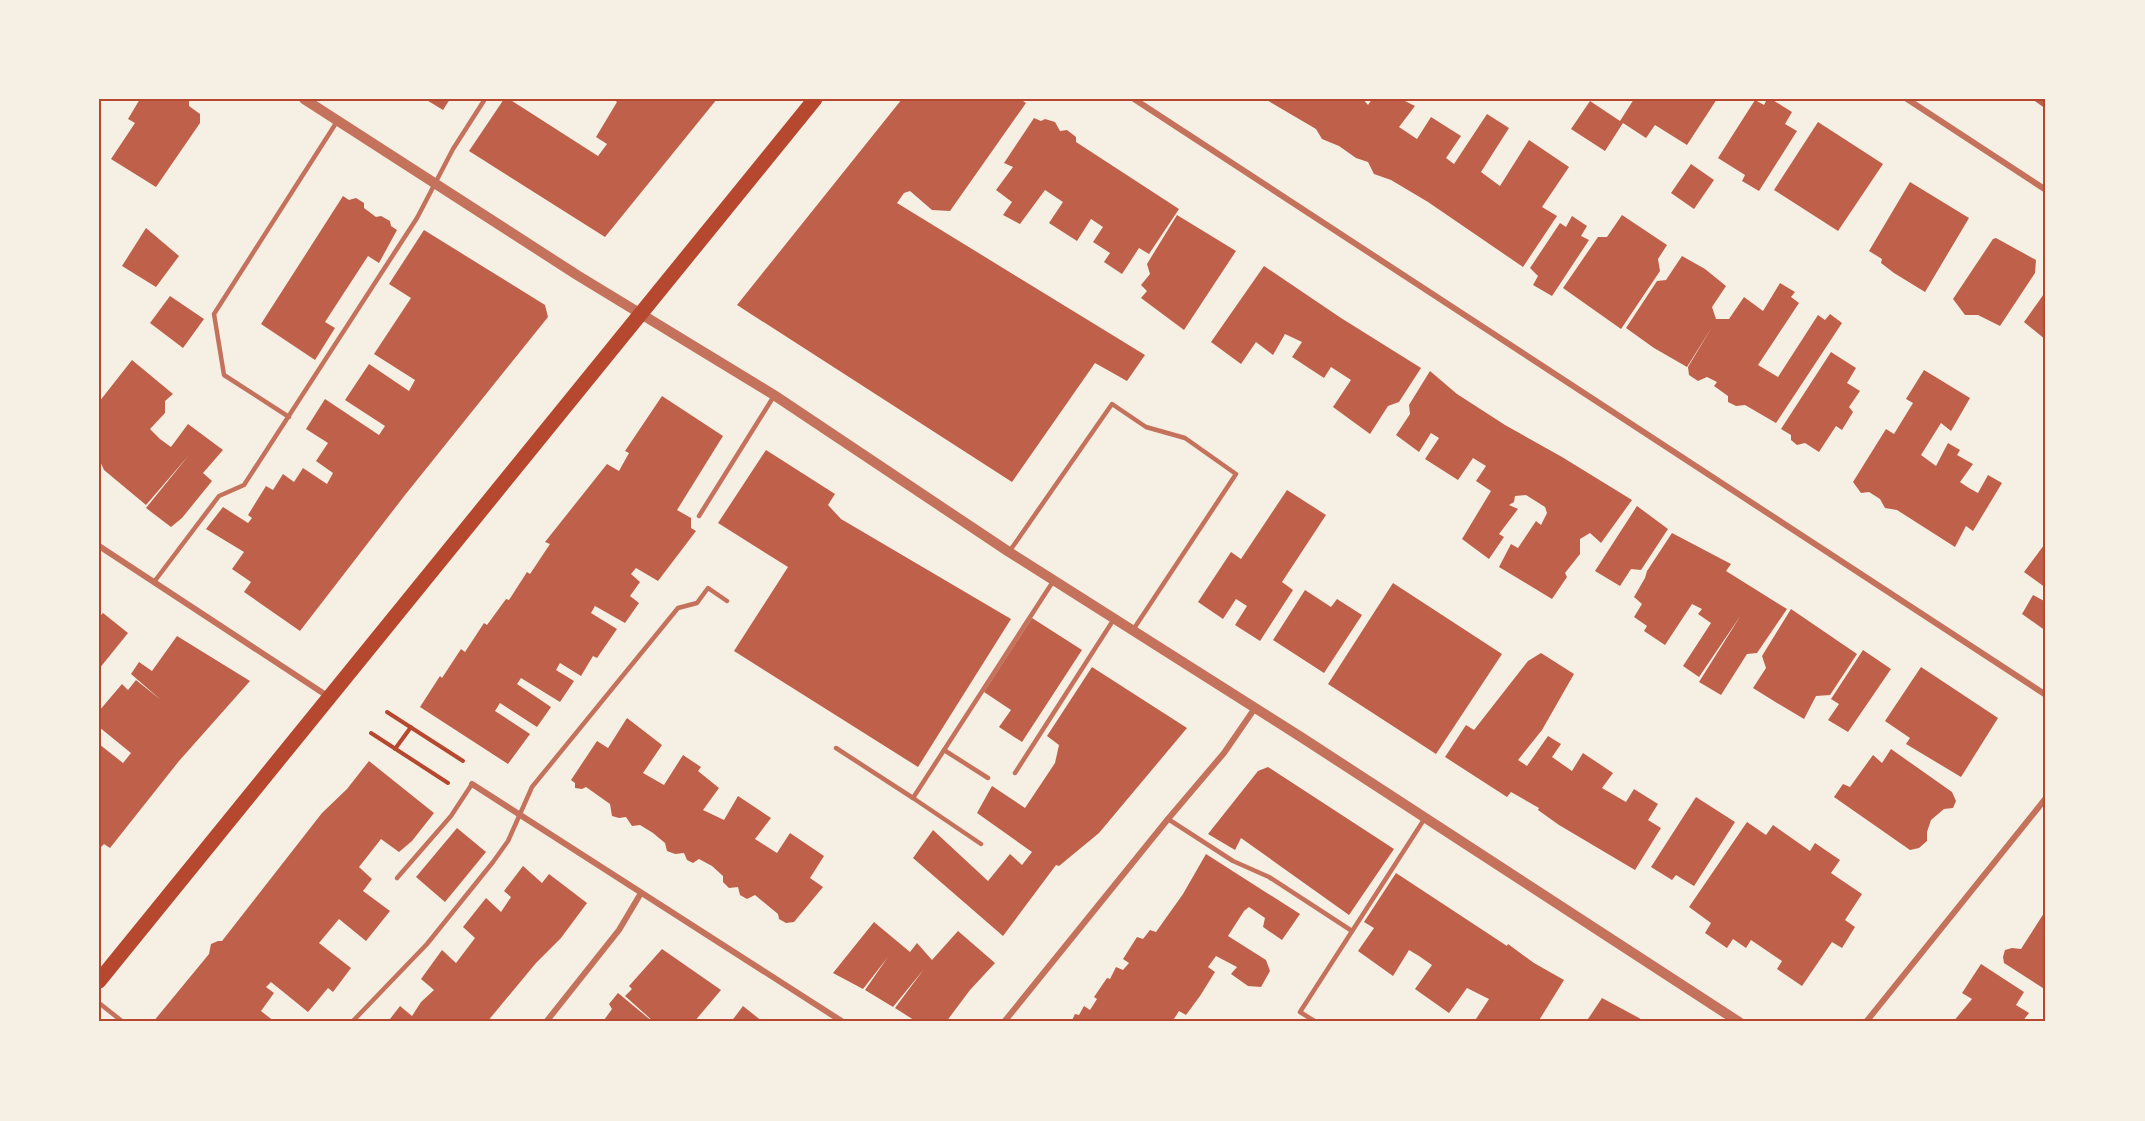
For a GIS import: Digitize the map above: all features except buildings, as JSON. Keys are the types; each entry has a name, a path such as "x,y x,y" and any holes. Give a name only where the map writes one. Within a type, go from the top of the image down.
{"main road":[{"path":"99,981 815,99"}],"street":[{"path":"304,99 577,275 774,395 1010,552 1739,1022"},
{"path":"1134,99 2046,695"},
{"path":"1907,99 2046,189"},
{"path":"99,546 330,698"},
{"path":"1004,1022 1224,753 1255,708"},
{"path":"472,784 843,1022"},
{"path":"1866,1022 2046,798"},
{"path":"546,1022 619,930 641,893"}],"lane":[{"path":"154,582 219,496 244,485 417,218 453,149 485,99"},
{"path":"289,417 224,375 214,314 338,120"},
{"path":"699,516 774,395"},
{"path":"1010,552 1112,404 1146,427 1185,438 1236,474 1133,631"},
{"path":"913,798 1054,580"},
{"path":"352,1022 427,944 479,880 508,841 532,787 678,608 697,603 708,588 727,601"},
{"path":"1015,773 1114,618"},
{"path":"836,748 981,844"},
{"path":"944,750 988,778"},
{"path":"398,878 451,816 472,784"},
{"path":"1316,1022 1300,1012 1425,818"},
{"path":"1168,819 1233,861 1269,877 1352,931"},
{"path":"99,1003 123,1022"}],"path":[{"path":"387,712 463,761"},
{"path":"395,749 411,727"},
{"path":"371,733 448,783"}]}
